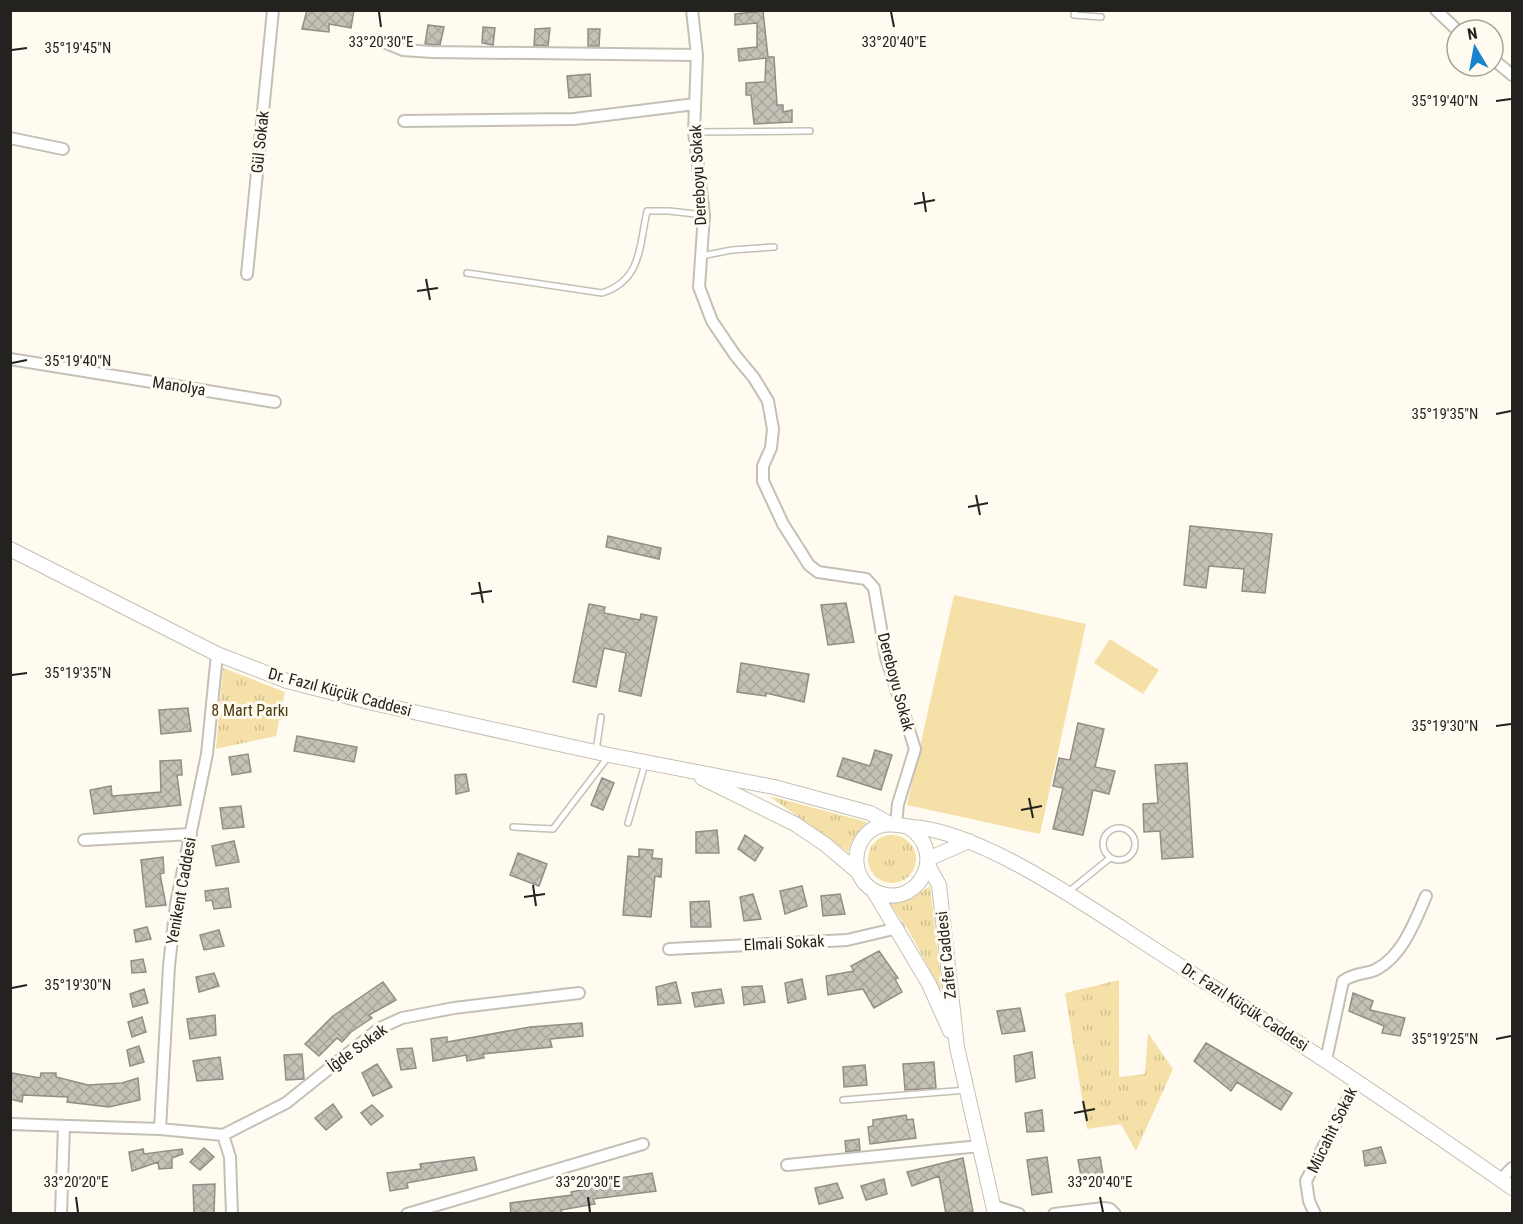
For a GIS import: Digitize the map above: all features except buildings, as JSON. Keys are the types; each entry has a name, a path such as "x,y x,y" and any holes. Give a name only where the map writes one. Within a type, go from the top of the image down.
{"street":[{"name":"Gül Sokak","path":"247,274 273,10"},
{"name":"Dereboyu Sokak","path":"692,10 697,55 694,132 704,215 699,257 699,287 712,321 768,400 773,429 771,448 763,466 763,482 783,524 808,566 818,572 866,579 874,588 886,657 915,749 898,804 898,825"},
{"path":"379,40 403,50 432,52 697,55"},
{"path":"404,120 574,119 695,104"},
{"path":"10,138 63,149"},
{"name":"Manolya","path":"10,359 275,402"},
{"name":"Dr. Fazıl Küçük Caddesi","path":"10,549 217,654 298,683 602,754 774,787 870,813 898,825 926,828 969,841 1066,894 1326,1060 1512,1188"},
{"name":"Yenikent Caddesi","path":"160,1129 169,966 176,903 207,754 217,654"},
{"name":"Dr. Fazıl Küçük Caddesi","path":"691,772 795,824 826,845 859,873"},
{"path":"898,825 922,840 928,862 924,877 907,892 884,894 873,890 859,873 856,861 862,840 869,831 898,825"},
{"path":"84,840 191,834"},
{"path":"928,862 969,841"},
{"name":"Zafer Caddesi","path":"928,862 939,885 957,1047 994,1210"},
{"name":"Zafer Caddesi","path":"873,890 898,928 929,984 957,1047"},
{"path":"1326,1060 1343,981 1354,973 1377,970 1406,941 1426,896"},
{"name":"Elmali Sokak","path":"669,949 847,940 898,928"},
{"name":"İĝde Sokak","path":"223,1135 286,1103 380,1028 402,1018 454,1008 579,993"},
{"name":"Mücahit Sokak","path":"1315,1214 1309,1201 1306,1181 1357,1081"},
{"path":"10,1124 160,1129 223,1135 230,1157 232,1214"},
{"path":"62,1214 64,1126"},
{"path":"407,1214 644,1144"},
{"path":"787,1165 980,1146"},
{"path":"1500,1180 1512,1168"},
{"path":"1054,1214 1104,1209 1110,1209 1114,1214"},
{"path":"994,1210 1019,1214"}],"lane":[{"path":"1075,10 1074,15 1101,17"},
{"path":"694,132 810,131"},
{"path":"467,273 602,293 617,288 635,268 646,211 704,215"},
{"path":"699,257 732,250 774,247"},
{"path":"513,827 553,829 602,754 602,717"},
{"path":"628,823 645,763"},
{"path":"1114,829 1124,829 1131,834 1135,842 1134,851 1127,858 1119,860 1110,858 1104,851 1103,842 1107,834 1114,829"},
{"path":"1066,894 1110,858"},
{"path":"843,1100 968,1090"}],"green space":[{"path":"954,595 1086,624 1040,834 907,805"},
{"path":"1110,639 1159,670 1143,694 1094,663"},
{"name":"8 Mart Parkı","path":"223,668 285,692 276,736 216,749"},
{"path":"769,796 867,822 852,841 848,852"},
{"path":"892,835 909,842 916,859 909,876 892,883 875,876 868,859 875,842"},
{"path":"930,886 942,989 909,931 890,904 909,900"},
{"path":"1119,980 1119,1077 1145,1074 1148,1033 1173,1069 1136,1151 1121,1124 1087,1129 1065,993"}]}
